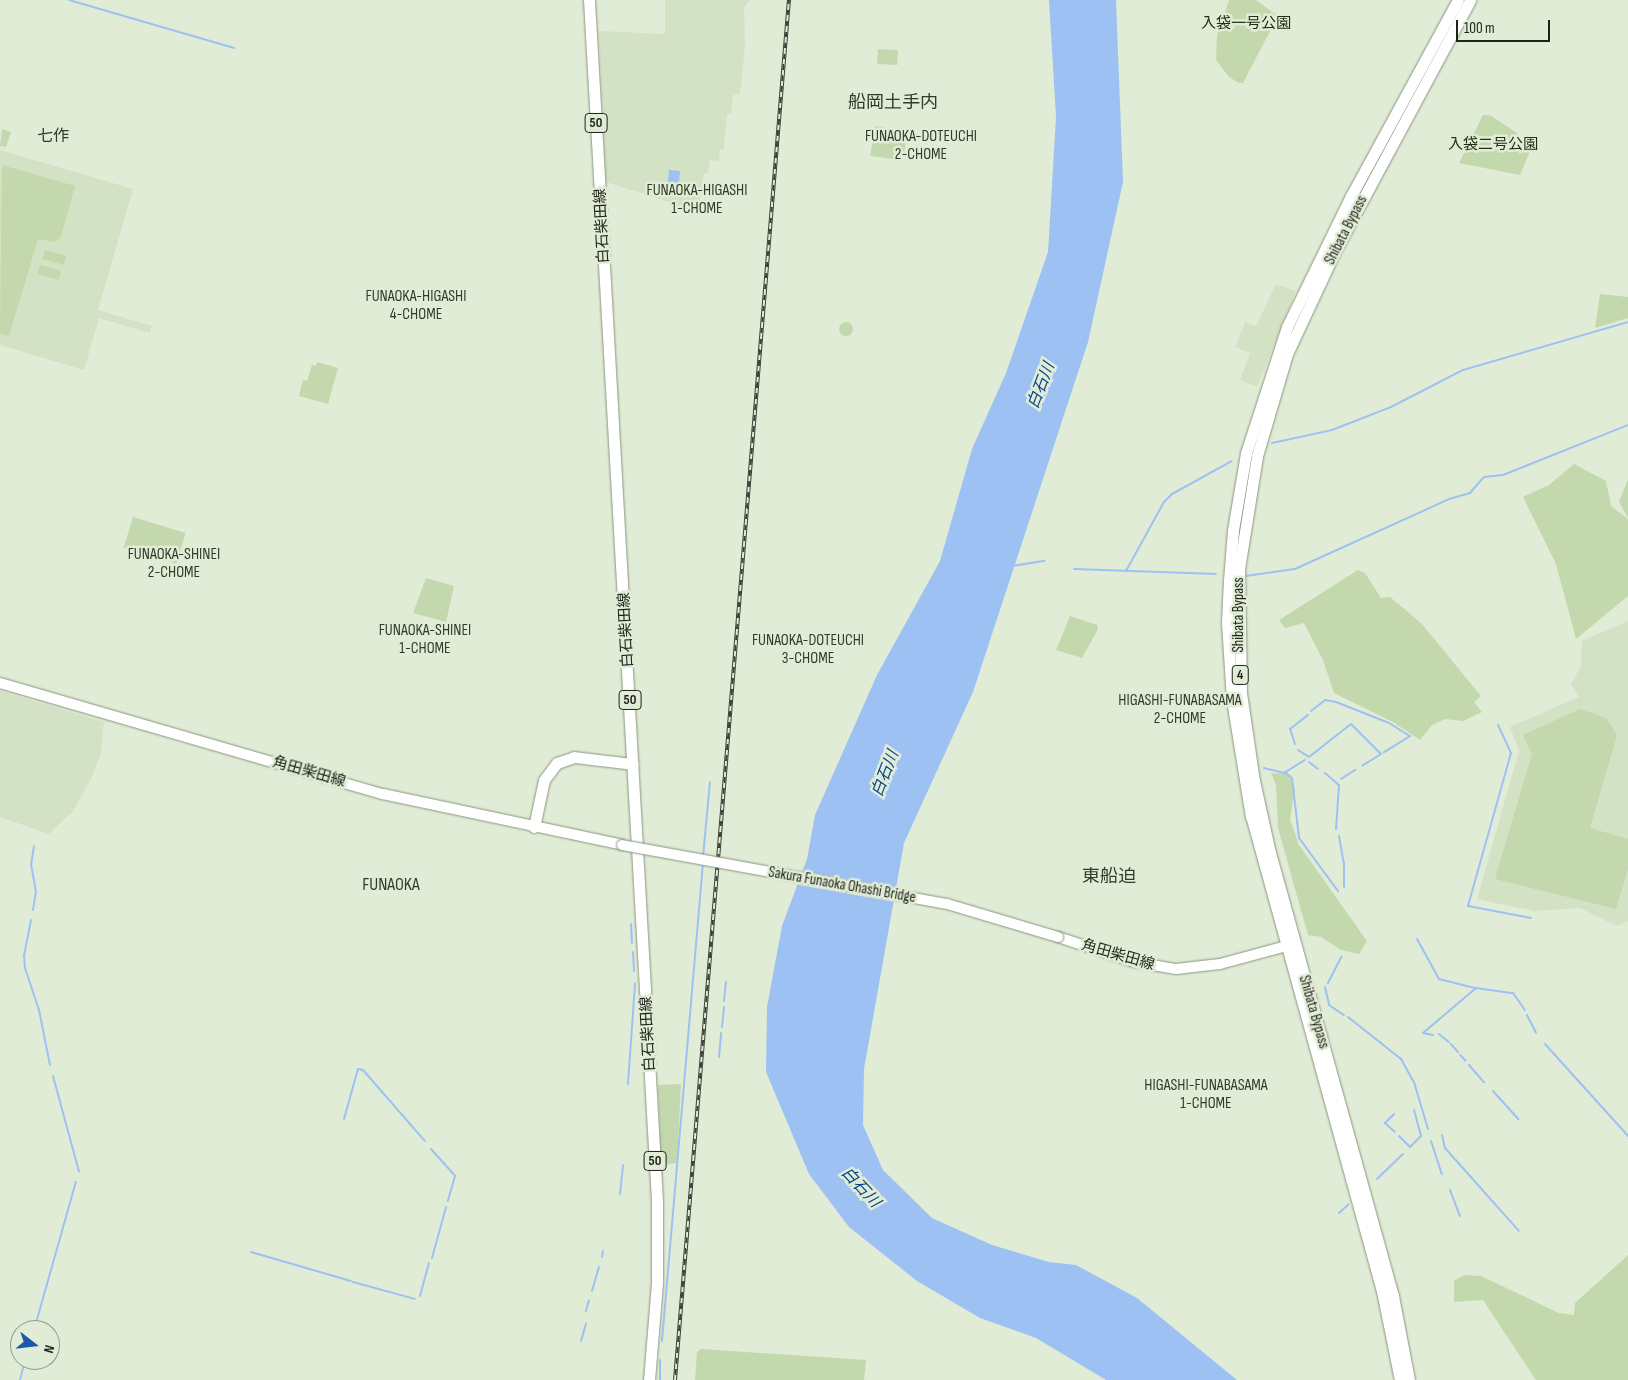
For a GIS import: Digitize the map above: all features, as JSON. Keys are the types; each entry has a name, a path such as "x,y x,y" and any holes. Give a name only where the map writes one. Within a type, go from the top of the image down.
{"main road":[{"name":"白石柴田線","path":"589,0 657,1200 657,1283 649,1380"},
{"name":"Shibata Bypass","path":"1409,1380 1393,1296 1251,817 1232,700 1228,608 1233,530 1240,481 1266,386 1298,305 1351,196 1458,0"},
{"name":"Shibata Bypass","path":"1400,1380 1382,1291 1290,945 1254,781 1241,692 1239,569 1249,492 1274,394 1302,318 1357,208 1470,0"},
{"name":"角田柴田線","path":"0,683 383,794 622,845"},
{"path":"534,827 544,780 557,763 574,757 633,764"},
{"name":"Sakura Funaoka Ohashi Bridge","path":"622,845 947,904 994,916 1058,937"},
{"name":"角田柴田線","path":"1058,937 1134,962 1176,969 1214,965 1290,945"}],"shaded area":[{"path":"665,0 750,0 744,8 745,45 740,94 733,95 731,114 727,114 724,149 720,149 719,161 710,160 708,173 704,173 698,211 606,182 599,31 665,34"},
{"path":"0,150 133,189 98,310 152,326 150,333 99,318 84,370 0,345"},
{"path":"1276,284 1296,291 1257,387 1240,380 1250,353 1235,347 1245,322 1256,326"},
{"path":"1628,621 1628,921 1617,926 1580,908 1535,911 1477,899 1519,751 1510,727 1579,697 1571,684 1581,666 1582,641"},
{"path":"0,691 104,722 101,753 92,777 73,811 49,834 0,817"}],"green space":[{"name":"入袋一号公園","path":"1229,0 1256,0 1278,16 1243,83 1239,83 1229,77 1216,60 1217,36"},
{"path":"878,49 898,50 897,65 877,64"},
{"name":"入袋二号公園","path":"1483,115 1490,115 1533,144 1520,175 1459,163"},
{"path":"875,126 908,131 903,161 870,156"},
{"path":"2,129 11,132 6,147 0,146"},
{"path":"2,165 75,186 61,236 55,242 38,239 9,336 0,333"},
{"path":"45,250 66,256 64,265 43,259"},
{"path":"40,265 61,271 59,280 38,274"},
{"path":"1600,294 1628,297 1628,318 1595,328"},
{"path":"843,322 849,322 853,329 849,336 843,336 839,332 839,326"},
{"path":"317,362 338,368 328,404 299,396 303,380 307,381 312,365 316,366"},
{"path":"1574,464 1606,481 1611,506 1628,519 1628,596 1576,639 1556,564 1523,497 1549,485"},
{"path":"1628,479 1628,518 1619,502"},
{"path":"133,517 186,533 176,564 124,548"},
{"path":"1358,570 1365,573 1381,598 1390,597 1421,623 1481,696 1474,702 1482,712 1463,721 1445,719 1432,725 1420,740 1393,722 1334,693 1323,660 1304,623 1285,628 1279,620"},
{"path":"426,578 454,586 446,622 413,613"},
{"path":"1070,616 1097,625 1098,629 1082,658 1056,650"},
{"path":"1580,709 1606,718 1617,735 1590,828 1628,839 1628,869 1616,909 1495,879 1532,754 1523,735"},
{"path":"1271,773 1288,774 1295,789 1290,819 1299,845 1367,941 1359,954 1341,950 1321,937 1308,935 1278,828 1276,785"},
{"path":"681,1084 677,1163 661,1165 658,1085"},
{"path":"1628,1255 1628,1380 1536,1380 1483,1300 1454,1302 1454,1281 1464,1275 1481,1276 1559,1313 1574,1315 1575,1303"},
{"path":"701,1349 866,1360 864,1380 695,1380 697,1352"}],"water":[{"name":"白石川","path":"1049,0 1116,0 1123,182 1088,342 973,692 904,843 864,1069 863,1125 883,1170 932,1218 992,1245 1049,1262 1076,1265 1137,1298 1237,1380 1106,1380 1036,1338 980,1318 917,1281 849,1227 809,1174 766,1072 767,1007 782,926 807,859 815,815 877,675 940,561 972,449 1006,373 1048,252 1056,117"},
{"path":"669,170 680,171 678,193 667,192"}],"pier":[{"path":"800,871 898,888 896,902 798,885"}],"waterway":[{"path":"69,0 234,48"},
{"path":"1272,443 1332,430 1391,407 1463,370 1628,322"},
{"path":"1246,576 1295,569 1449,499 1470,493 1484,477 1503,475 1628,425"},
{"path":"1126,571 1164,502 1172,494 1232,461"},
{"path":"1012,566 1045,561"},
{"path":"1074,569 1216,574"},
{"path":"1311,711 1325,700 1336,702 1389,723 1410,736 1384,752"},
{"path":"1295,744 1290,729 1308,715"},
{"path":"1298,750 1309,757 1351,724 1381,754 1362,766"},
{"path":"1498,725 1511,753 1468,906 1531,918"},
{"path":"1264,768 1284,773 1305,760"},
{"path":"1309,762 1318,769"},
{"path":"1341,779 1355,770"},
{"path":"1285,772 1292,778 1299,838 1338,891"},
{"path":"1325,773 1339,785 1336,829"},
{"path":"703,857 710,782"},
{"path":"1339,836 1344,863 1344,887"},
{"path":"33,910 36,892 31,865 34,846"},
{"path":"662,1341 703,864"},
{"path":"31,920 24,955 25,968 39,1010 50,1065"},
{"path":"631,924 632,943"},
{"path":"1417,939 1439,979 1476,988"},
{"path":"633,952 634,971"},
{"path":"1328,983 1342,956"},
{"path":"724,1001 726,982"},
{"path":"628,1084 635,983"},
{"path":"1325,987 1329,1005 1344,1015"},
{"path":"1433,1035 1423,1033 1476,988 1513,993 1525,1010"},
{"path":"722,1027 724,1007"},
{"path":"1527,1015 1536,1033"},
{"path":"1348,1017 1401,1059 1414,1082 1428,1129"},
{"path":"719,1057 721,1033"},
{"path":"1439,1034 1449,1042"},
{"path":"1451,1044 1458,1052"},
{"path":"1545,1044 1628,1136"},
{"path":"1460,1055 1466,1061"},
{"path":"1469,1065 1484,1082"},
{"path":"344,1119 358,1069 363,1070 425,1141"},
{"path":"53,1076 79,1172"},
{"path":"1493,1091 1518,1119"},
{"path":"1399,1136 1410,1147 1421,1136 1414,1110"},
{"path":"1394,1114 1385,1123 1395,1132"},
{"path":"1442,1135 1445,1148 1519,1231"},
{"path":"1431,1141 1442,1174"},
{"path":"431,1149 455,1176 448,1201"},
{"path":"1377,1179 1403,1154"},
{"path":"620,1194 623,1165"},
{"path":"37,1320 76,1182"},
{"path":"1450,1190 1460,1216"},
{"path":"1339,1213 1349,1204"},
{"path":"432,1258 446,1207"},
{"path":"602,1257 603,1251"},
{"path":"251,1252 351,1281"},
{"path":"420,1296 429,1263"},
{"path":"592,1291 599,1267"},
{"path":"353,1282 415,1299"},
{"path":"586,1311 589,1300"},
{"path":"581,1341 586,1324"},
{"path":"660,1360 660,1380"},
{"path":"20,1380 22,1370"}],"railway":[{"path":"675,1380 789,0"}],"district":[{"name":"船岡土手内","path":"893,103"},
{"name":"七作","path":"53,137"},
{"name":"FUNAOKA-DOTEUCHI 2-CHOME","path":"921,146"},
{"name":"FUNAOKA-HIGASHI 1-CHOME","path":"697,200"},
{"name":"FUNAOKA-HIGASHI 4-CHOME","path":"416,306"},
{"name":"FUNAOKA-SHINEI 2-CHOME","path":"174,564"},
{"name":"FUNAOKA-SHINEI 1-CHOME","path":"425,640"},
{"name":"FUNAOKA-DOTEUCHI 3-CHOME","path":"808,650"},
{"name":"HIGASHI-FUNABASAMA 2-CHOME","path":"1180,710"},
{"name":"東船迫","path":"1109,877"},
{"name":"FUNAOKA","path":"391,885"},
{"name":"HIGASHI-FUNABASAMA 1-CHOME","path":"1206,1095"}]}
